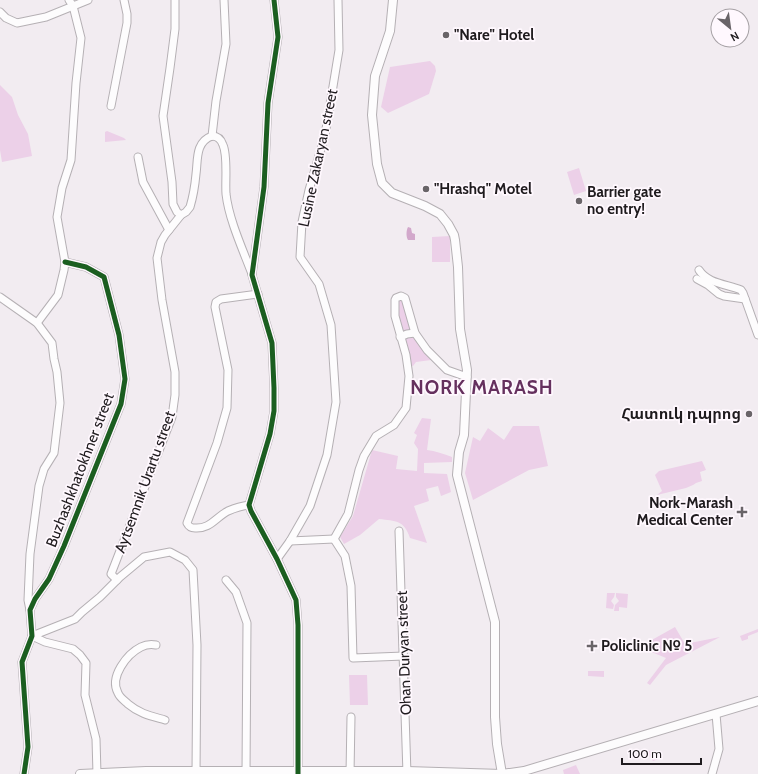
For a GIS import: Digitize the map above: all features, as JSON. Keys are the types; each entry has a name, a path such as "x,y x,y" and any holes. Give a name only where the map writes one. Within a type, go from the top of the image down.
{"main road":[{"path":"393,0 390,31 375,76 372,114 377,164 382,183 392,193 425,206 440,214 454,235 458,267 460,329 467,370 464,435 458,452 457,475 495,622 495,717 497,744 502,774"},
{"path":"80,774 146,772 502,774 529,770 758,701"}],"street":[{"path":"0,12 6,18 17,23 46,17 71,3 88,0"},
{"path":"111,106 127,23 124,0"},
{"path":"176,0 175,29 163,116 174,204 177,212 181,215"},
{"path":"224,0 226,44 216,101 212,136 219,138 224,146 226,194 229,213 252,275 272,343 274,411 270,434 249,505 296,600 298,625 298,773"},
{"path":"252,275 264,187 268,103 278,37 274,0"},
{"name":"Lusine Zakaryan street","path":"277,559 290,541 310,506 327,455 336,402 331,325 318,284 300,257 302,222 309,190 325,135 338,50 338,0"},
{"path":"37,323 58,295 65,262 57,217 62,188 71,160 76,83 81,38 71,3"},
{"name":"Aytsemnik Urartu street","path":"196,773 197,645 193,570 185,560 170,552 144,557 117,580 111,574 172,417 175,394 175,372 162,300 157,258 161,242 181,215 191,206 200,148 205,139 212,136"},
{"path":"138,158 143,182 169,230"},
{"name":"Buzhashkhatokhner street","path":"30,610 35,599 49,579 64,546 121,404 125,379 119,335 104,277 86,267 65,262"},
{"path":"698,270 702,275 720,285 741,290 758,335"},
{"path":"697,279 708,285 719,294 745,299"},
{"path":"249,505 240,506 227,512 216,519 209,526 204,528 193,528 188,526 188,521 217,443 227,408 228,370 215,307 216,302 221,299 258,294"},
{"path":"334,539 348,514 364,456 376,436 394,425 406,408 409,376 406,355 395,316 396,298 404,296 406,299 415,333 427,350 447,370 467,377"},
{"path":"0,297 37,323 52,343 57,372 60,405 54,453 44,469 39,486 30,554 28,600 32,636 22,662 28,747 24,774"},
{"path":"400,337 415,333"},
{"name":"Ohan Duryan street","path":"399,531 407,773"},
{"path":"290,541 334,539"},
{"path":"334,539 345,556 351,586 353,658 404,656"},
{"path":"32,636 75,619 117,580"},
{"path":"226,580 236,592 247,622 246,773"},
{"path":"32,636 46,642 73,649 86,663 85,695 96,738 97,774"},
{"path":"156,645 150,644 141,647 123,662 118,671 116,687 122,699 135,710 142,714 165,720"},
{"path":"712,774 719,749 716,714"},
{"path":"350,773 351,717"}],"shaded area":[{"path":"430,61 435,66 436,71 429,94 388,113 381,107 390,67"},
{"path":"0,85 12,97 18,115 28,134 32,156 2,162 0,150"},
{"path":"107,131 126,140 105,142 105,132"},
{"path":"579,168 586,191 574,195 567,172"},
{"path":"408,227 411,228 412,233 415,234 415,240 408,240 406,234"},
{"path":"450,236 450,262 432,262 432,237"},
{"path":"398,299 403,299 411,329 402,333 396,313"},
{"path":"413,336 431,360 416,362 413,366 410,365 404,337"},
{"path":"422,418 431,419 427,450 452,457 452,462 424,463 424,473 447,474 451,492 441,496 438,486 426,489 429,501 414,506 427,543 410,538 408,532 399,522 379,519 360,535 344,544 340,537 353,516 372,450 398,456 396,469 417,471 418,449 414,443 417,435 414,433"},
{"path":"513,426 539,426 548,466 529,470 473,500 465,473 473,437 480,441 488,428 504,440"},
{"path":"702,461 706,470 700,472 702,481 686,488 657,495 662,491 655,475 659,471"},
{"path":"607,593 615,593 611,601 614,605 613,609 606,608"},
{"path":"616,593 628,594 627,608 619,607 619,611 614,611 615,605 619,601 616,597"},
{"path":"675,627 685,644 720,637 666,665 650,685 647,683 666,658 649,651 650,641"},
{"path":"758,629 758,632 748,636 748,639 742,641 740,636"},
{"path":"588,671 604,671 604,677 588,676"},
{"path":"349,675 367,675 368,705 350,705"},
{"path":"653,750 662,758 653,761 647,752"},
{"path":"576,765 580,774 564,774 563,770"}],"cycle path":[{"path":"274,0 278,37 268,103 264,187 252,275 272,343 274,411 270,434 249,505 296,600 298,625 298,774"},
{"path":"24,774 28,747 22,662 32,636 30,610 35,599 49,579 64,546 121,404 125,379 119,335 104,277 86,267 65,262"}],"place":[{"name":"\"Nare\" Hotel","path":"446,35"},
{"name":"\"Hrashq\" Motel","path":"426,189"},
{"name":"Barrier gate no entry!","path":"579,201"},
{"name":"Հատուկ դպրոց","path":"749,414"},
{"name":"Nork-Marash Medical Center","path":"742,512"},
{"name":"Policlinic № 5","path":"592,646"}],"district":[{"name":"NORK MARASH","path":"482,387"}]}
